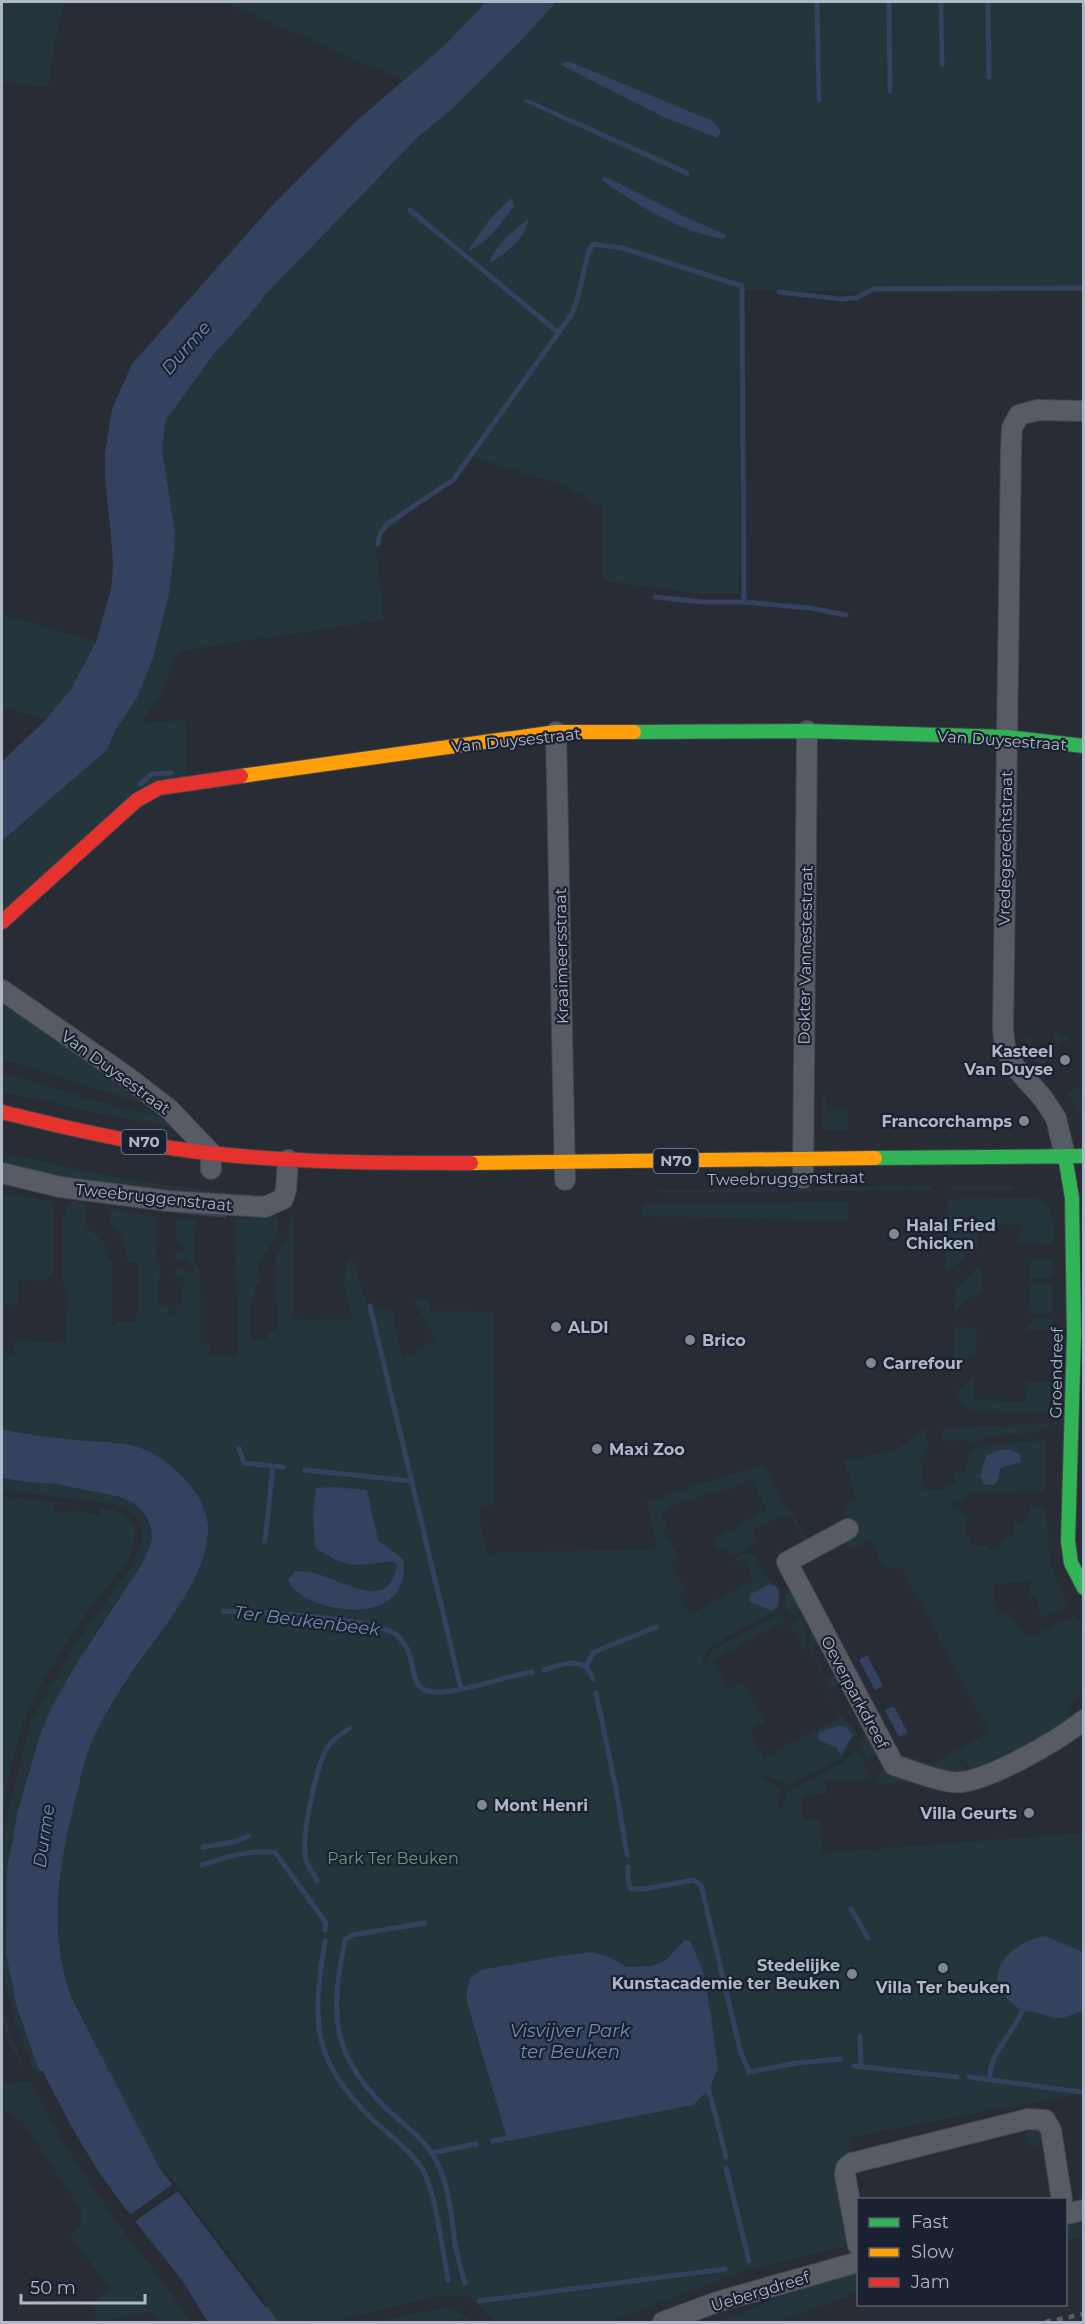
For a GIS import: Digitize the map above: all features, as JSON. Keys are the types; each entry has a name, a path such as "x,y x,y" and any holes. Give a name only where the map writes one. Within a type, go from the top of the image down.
{"street":[{"name":"Vredegerechtstraat","path":"1069,1165 1056,1118 1042,1097 1014,1066 1005,1047 1004,1038 1011,449 1012,428 1019,416 1038,410 1083,411"},
{"name":"Van Duysestraat","path":"2,922 137,800 159,788 556,732 807,731 1007,737 1083,746"},
{"name":"Dokter Vannestestraat","path":"803,1178 807,731"},
{"name":"Kraaimeersstraat","path":"556,732 565,1176"},
{"name":"Van Duysestraat","path":"2,990 169,1109 211,1165"},
{"name":"Tweebruggenstraat","path":"2,1112 211,1165 287,1172 382,1163 565,1176 802,1158 1069,1165"},
{"name":"N70","path":"1069,1165 1083,1174"},
{"name":"Groendreef","path":"1069,1165 1072,1198 1074,1368 1068,1541 1071,1563 1083,1588"},
{"name":"Tweebruggenstraat","path":"2,1173 60,1187 105,1193 168,1201 265,1207 283,1199 287,1172"},
{"name":"Oeverparkdreef","path":"848,1528 784,1554 894,1765 952,1782 968,1782 992,1774 1083,1720"},
{"path":"857,2240 845,2175 846,2168 852,2163 1028,2119 1045,2120 1051,2130 1062,2198"},
{"path":"1067,2214 1083,2210"},
{"name":"Uebergdreef","path":"663,2322 717,2302 857,2262"}],"green space":[{"path":"2,2 66,2 59,20 48,87 2,82"},
{"path":"223,2 486,2 447,44 403,81"},
{"path":"556,2 1083,2 1083,292 998,288 998,293 741,290 739,593 696,593 603,581 602,508 562,485 475,458 375,541 384,620 179,651 158,699 141,723 185,720 186,777 2,913 2,841 107,750 115,731 138,696 169,593 174,555 175,532 162,449 166,420 213,355 267,293 418,137 451,110 521,41"},
{"path":"2,614 96,642 71,689 46,719 2,707"},
{"path":"2,996 153,1107 2,1059"},
{"path":"1056,1033 1069,1040 1067,1042 1064,1039 1049,1053 1051,1056 1042,1065 1038,1063 1032,1057 1024,1036 1027,1036 1042,1057 1056,1043 1053,1035"},
{"path":"2,1073 128,1110 166,1113 171,1125 115,1117 2,1092"},
{"path":"1077,1087 1083,1091 1083,1123 1068,1094"},
{"path":"823,1095 827,1095 827,1111 848,1111 848,1130 826,1131 823,1129"},
{"path":"2,1152 137,1180 205,1190 274,1196 275,1199 128,1190 2,1168"},
{"path":"930,1186 932,1190 666,1193 654,1190"},
{"path":"952,1186 1013,1186 1015,1190 950,1191"},
{"path":"7,1194 53,1201 53,1272 44,1281 19,1279 17,1304 2,1305 2,1201"},
{"path":"1036,1198 1043,1201 1051,1211 1054,1224 1053,1244 1018,1243 1018,1238 1021,1237 1021,1225 978,1222 977,1250 972,1250 949,1271 945,1271 948,1199"},
{"name":"Park Ter Beuken","path":"69,1201 86,1204 86,1227 103,1243 112,1262 112,1325 116,1325 116,1322 137,1322 135,1311 139,1311 139,1263 127,1262 122,1240 109,1221 108,1207 157,1218 156,1262 160,1263 158,1301 160,1305 168,1305 169,1316 176,1316 175,1305 182,1305 184,1276 175,1276 176,1266 194,1275 194,1266 200,1268 201,1344 209,1345 210,1356 238,1356 235,1219 276,1217 279,1220 277,1235 259,1263 260,1285 255,1286 255,1298 251,1298 251,1339 267,1339 267,1331 277,1330 276,1256 288,1237 290,1215 293,1213 293,1318 353,1319 344,1285 346,1262 353,1259 368,1308 392,1309 402,1358 436,1340 413,1299 428,1299 431,1311 493,1312 495,1504 478,1509 487,1553 657,1549 647,1501 763,1464 788,1511 791,1510 808,1541 805,1542 791,1517 787,1519 784,1514 752,1530 758,1542 731,1557 726,1548 719,1551 713,1539 767,1510 751,1479 730,1490 728,1487 709,1497 707,1493 684,1504 682,1501 661,1514 667,1527 663,1530 679,1557 670,1562 686,1590 679,1594 689,1615 754,1580 743,1559 734,1563 732,1560 743,1554 754,1555 767,1579 781,1589 779,1609 711,1646 702,1660 705,1665 713,1650 779,1614 788,1619 713,1660 728,1689 743,1681 764,1722 750,1730 764,1757 839,1718 817,1676 840,1715 857,1732 842,1758 789,1785 762,1774 765,1781 781,1788 778,1805 781,1809 787,1792 844,1761 854,1750 860,1754 872,1779 826,1782 826,1794 802,1796 803,1820 819,1819 822,1853 1083,1833 1083,2093 851,2137 853,2152 836,2162 850,2245 743,2272 610,2322 495,2322 468,2296 445,2295 337,2320 304,2319 313,2322 279,2322 154,2159 77,2013 65,1980 60,1953 59,1890 68,1823 85,1762 95,1736 124,1685 175,1612 201,1560 209,1532 141,1448 116,1443 29,1436 2,1429 2,1353 14,1354 15,1340 65,1343 68,1295 62,1278 63,1217"},
{"path":"848,1202 848,1221 642,1216 642,1204"},
{"path":"177,1218 196,1219 194,1266 186,1261 175,1259 175,1252 184,1252 183,1245 176,1240"},
{"path":"1026,1259 1053,1260 1052,1278 1029,1278 1031,1260"},
{"path":"979,1267 982,1272 981,1294 974,1294 955,1312 956,1288"},
{"path":"1030,1284 1052,1284 1052,1313 1028,1313"},
{"path":"1033,1318 1052,1319 1051,1331 1027,1330"},
{"path":"955,1327 977,1328 976,1356 970,1355 954,1371"},
{"path":"974,1376 974,1400 1025,1402 1026,1393 1028,1393 1026,1382 1050,1382 1049,1413 970,1411 955,1395"},
{"path":"1049,1423 1049,1427 1040,1431 987,1437 969,1444 967,1440 943,1441 943,1428"},
{"path":"926,1428 928,1445 920,1461 923,1469 924,1490 944,1490 945,1486 955,1483 955,1472 966,1471 970,1452 994,1444 1047,1440 1045,1491 967,1493 966,1500 952,1501 952,1509 959,1509 968,1515 965,1527 972,1545 987,1546 988,1550 1001,1548 1001,1542 1008,1535 1013,1536 1014,1522 1022,1523 1027,1520 1030,1507 1037,1504 1046,1509 1050,1562 1069,1605 1042,1618 1035,1597 1030,1596 1028,1582 1018,1583 1018,1581 993,1586 997,1615 1009,1615 1026,1637 1046,1630 1075,1615 1083,1626 1083,1694 1066,1708 1073,1719 987,1769 973,1773 964,1758 958,1761 966,1775 962,1776 899,1760 907,1756 933,1764 989,1732 901,1567 884,1568 870,1541 851,1550 844,1539 855,1532 843,1507 857,1500 844,1460 896,1450"},
{"path":"2,1478 56,1484 120,1497 134,1503 148,1519 152,1540 143,1562 96,1632 51,1708 40,1735 11,1843 6,1900 23,2026 41,2071 35,2074 15,2022 2,1969 2,1849 7,1817 32,1719 72,1649 131,1567 139,1551 142,1533 136,1516 115,1504 2,1490"},
{"path":"2,1496 70,1503 54,1505 55,1513 78,1511 99,1515 100,1508 120,1513 134,1526 135,1541 129,1557 80,1622 30,1706 16,1744 2,1811"},
{"path":"790,1592 801,1610 795,1616 785,1609 785,1595"},
{"path":"801,1618 806,1629 805,1647 813,1666 790,1624"},
{"path":"812,1629 820,1643 811,1648 827,1678 837,1674 841,1682 830,1689 808,1646"},
{"path":"865,1733 868,1733 879,1754 867,1760 858,1743"},
{"path":"888,1769 919,1781 877,1784 876,1775"},
{"path":"2,2001 10,2034 26,2070 7,2037"},
{"path":"31,2082 80,2169 190,2322 158,2322 151,2311 97,2322 91,2304 111,2289 70,2236 81,2225 81,2210 23,2122 6,2111 2,2111 2,2085"},
{"path":"1032,2126 1042,2129 1043,2140 1034,2147 1023,2140"},
{"path":"1083,2215 1083,2237 1067,2241 1067,2220"},
{"path":"857,2271 857,2293 778,2322 717,2322 811,2285"},
{"path":"442,2308 455,2309 472,2322 463,2319 444,2322 376,2322"}],"water":[{"name":"Durme","path":"486,2 556,2 521,41 451,110 418,137 267,293 213,355 166,420 162,449 175,532 174,555 169,593 154,655 138,696 115,731 107,750 2,841 2,762 46,719 71,689 96,642 111,589 113,567 105,480 105,453 112,409 132,364 269,209 355,122 446,44"},
{"path":"568,61 713,121 721,132 718,138 663,117 560,64"},
{"path":"528,99 689,171 689,177 522,101"},
{"path":"604,176 689,219 727,235 724,239 675,224 602,181"},
{"path":"511,198 514,206 499,225 481,244 468,250 489,220"},
{"path":"529,218 520,239 489,263 501,244"},
{"name":"Durme","path":"2,1429 44,1436 121,1443 141,1448 165,1461 187,1481 203,1506 208,1532 205,1551 198,1570 165,1627 117,1695 87,1754 61,1867 58,1894 59,1947 72,1999 159,2167 279,2322 208,2322 182,2280 108,2187 79,2144 37,2065 16,2004 6,1953 7,1869 18,1811 40,1735 51,1708 75,1666 143,1562 152,1540 148,1519 134,1503 120,1497 56,1484 2,1478"},
{"path":"1010,1449 1020,1455 1021,1462 1000,1468 998,1481 994,1485 985,1485 980,1476 986,1456 999,1450"},
{"path":"316,1488 367,1490 378,1540 403,1559 403,1580 395,1594 382,1604 366,1609 328,1606 310,1600 296,1591 288,1580 295,1571 306,1571 367,1591 376,1591 386,1587 393,1578 397,1565 392,1561 360,1565 344,1563 315,1547 313,1511"},
{"path":"770,1584 776,1586 779,1592 778,1606 772,1611 749,1601 751,1594"},
{"path":"867,1655 883,1686 875,1690 859,1660"},
{"path":"894,1706 908,1733 899,1737 885,1710"},
{"path":"839,1726 846,1727 853,1735 841,1755 836,1747 820,1741 818,1737 820,1732"},
{"path":"1045,1936 1083,1952 1083,2010 1063,2018 1022,2010 1007,1998 1000,1987 998,1976 1007,1955 1030,1940"},
{"name":"Visvijver Park ter Beuken","path":"685,1940 690,1941 702,1968 711,2015 718,2068 710,2088 693,2105 508,2141 467,2002 470,1978 481,1970 593,1952 607,1956 627,1967 652,1966 666,1960"}],"pier":[{"path":"42,2070 98,2171 130,2215 173,2184 163,2172 165,2170 268,2305 265,2307 178,2191 134,2222 143,2236 105,2188 77,2146 38,2073"}],"waterway":[{"path":"817,2 819,100"},
{"path":"889,2 890,91"},
{"path":"941,2 942,65"},
{"path":"988,2 989,77"},
{"path":"410,210 559,333"},
{"path":"378,544 380,533 387,524 453,480 572,314 588,253 593,244 622,248 742,286 744,602 703,602 655,597"},
{"path":"779,292 840,299 856,298 873,289 1084,288"},
{"path":"744,602 810,608 846,615"},
{"path":"140,784 152,774 171,773"},
{"path":"181,1211 224,1215"},
{"path":"370,1306 461,1689"},
{"path":"239,1448 244,1463 283,1467"},
{"path":"265,1541 273,1466"},
{"path":"305,1470 411,1481"},
{"name":"Ter Beukenbeek","path":"223,1611 343,1620 388,1630 399,1637 406,1647 416,1680 423,1689 428,1691 463,1689 532,1672"},
{"path":"586,1666 594,1652 656,1627"},
{"name":"Ter Beukenbeek","path":"544,1670 565,1664 581,1664 586,1666 593,1679"},
{"name":"Ter Beukenbeek","path":"596,1693 627,1855"},
{"path":"317,1881 307,1863 305,1850 310,1804 326,1749 340,1734 350,1728"},
{"path":"203,1847 234,1842 248,1836"},
{"path":"202,1865 238,1854 275,1852 326,1923 325,1930"},
{"name":"Ter Beukenbeek","path":"628,1867 631,1889 644,1889 693,1880 701,1885 740,2050 749,2072 797,2063 840,2059"},
{"path":"851,1909 868,1938"},
{"path":"425,1923 352,1935 345,1940 337,1988 338,2028 343,2047 365,2085 422,2141 438,2165 449,2198 456,2248 465,2283"},
{"path":"325,1941 318,1995 318,2018 327,2058 353,2098 373,2120 408,2151 424,2172 436,2209 448,2280"},
{"path":"990,2079 993,2061 1022,2011"},
{"path":"860,2036 861,2067"},
{"name":"Ter Beukenbeek","path":"854,2066 957,2077"},
{"name":"Ter Beukenbeek","path":"969,2077 1081,2092"},
{"path":"709,2090 726,2157"},
{"path":"493,2141 507,2138"},
{"path":"431,2153 476,2144"},
{"path":"726,2168 749,2261"},
{"path":"479,2301 725,2269"}],"railway":[{"path":"1045,2322 1084,2314"}],"traffic: fast":[{"path":"634,732 807,731 1007,737 1084,746"},
{"path":"1065,1156 1072,1198 1074,1335 1068,1541 1071,1563 1084,1588"},
{"path":"875,1158 1084,1156"}],"traffic: slow":[{"path":"241,776 556,732 634,732"},
{"path":"471,1163 875,1158"}],"traffic: jam":[{"path":"2,922 137,800 159,788 241,776"},
{"path":"2,1112 107,1136 208,1153 321,1161 471,1163"}],"place":[{"name":"Kasteel Van Duyse","path":"1065,1060"},
{"name":"Francorchamps","path":"1024,1121"},
{"name":"Halal Fried Chicken","path":"894,1234"},
{"name":"ALDI","path":"556,1327"},
{"name":"Brico","path":"690,1340"},
{"name":"Carrefour","path":"871,1363"},
{"name":"Maxi Zoo","path":"597,1449"},
{"name":"Mont Henri","path":"482,1805"},
{"name":"Villa Geurts","path":"1029,1813"},
{"name":"Villa Ter beuken","path":"943,1968"},
{"name":"Stedelijke Kunstacademie ter Beuken","path":"852,1974"}]}
